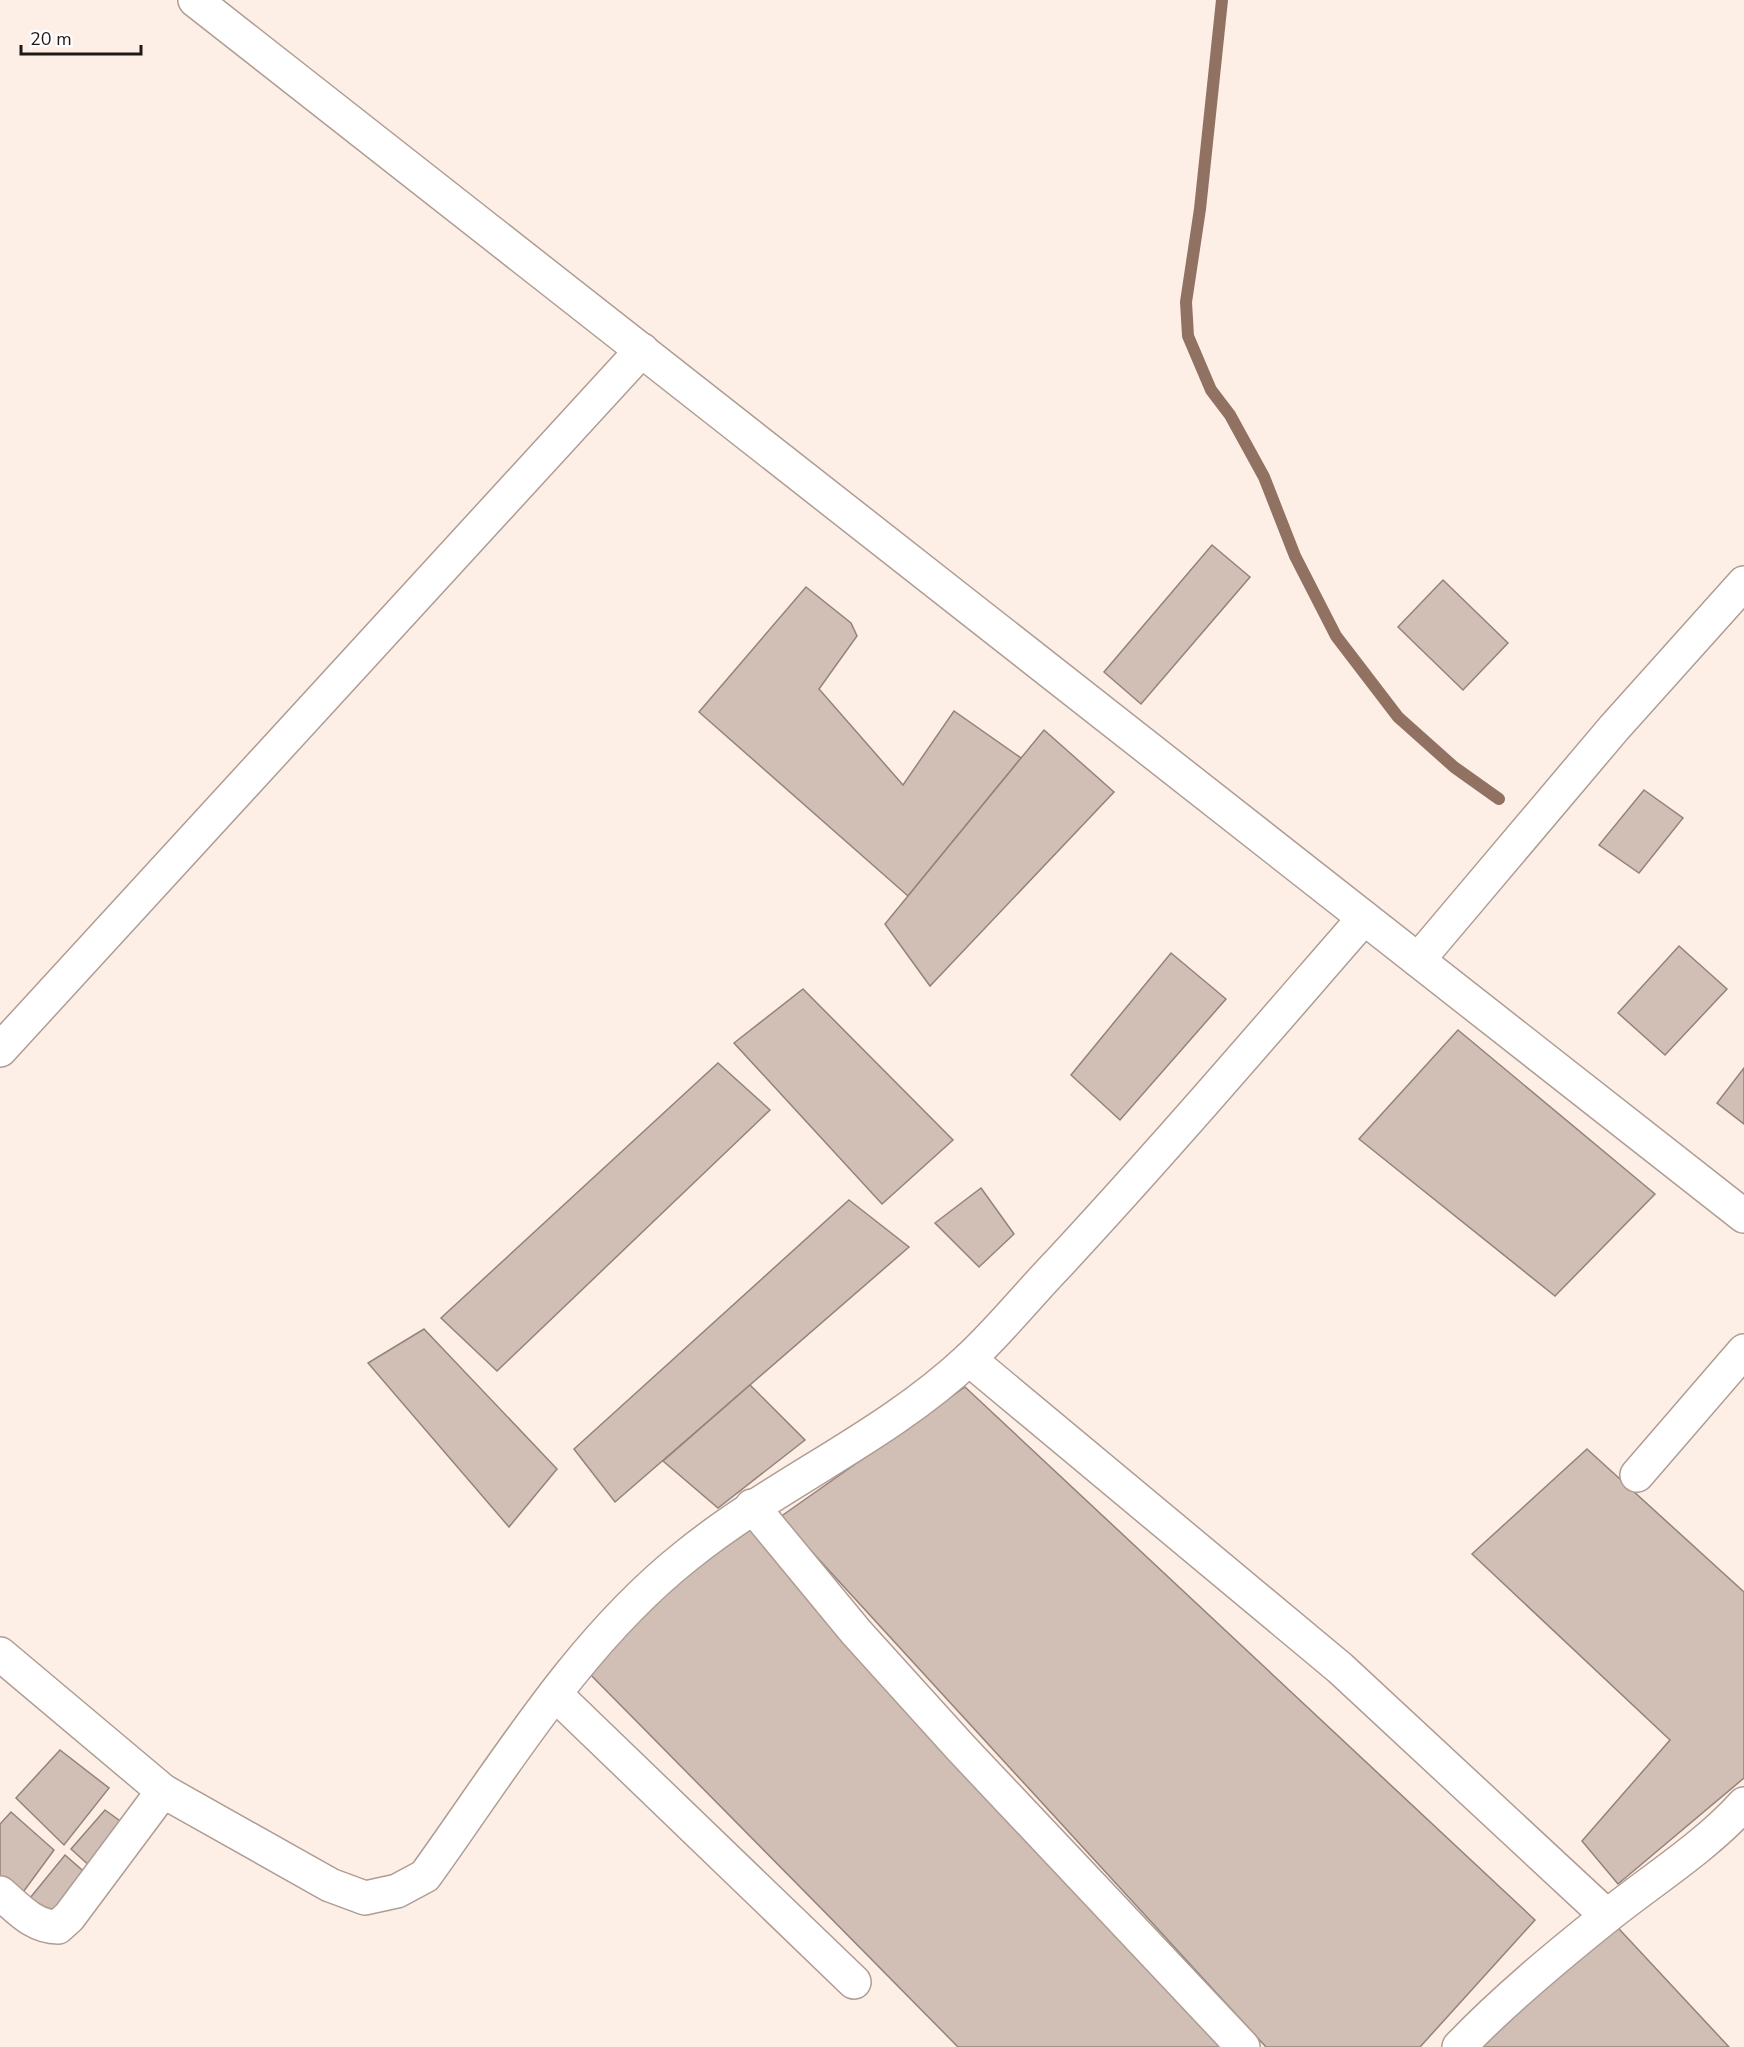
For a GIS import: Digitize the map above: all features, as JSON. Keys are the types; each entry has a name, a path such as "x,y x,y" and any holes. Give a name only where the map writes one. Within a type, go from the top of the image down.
{"street":[{"path":"195,0 1744,1216"},
{"path":"0,1050 642,350"},
{"path":"1418,960 1614,728 1744,583"},
{"path":"0,1654 163,1791 330,1885 365,1898 397,1891 425,1876 555,1695 630,1604 686,1556 752,1506 898,1417 969,1359 1119,1199 1364,918"},
{"path":"1637,1475 1744,1351"},
{"path":"969,1359 1340,1668 1607,1916"},
{"path":"752,1506 856,1632 1243,2047"},
{"path":"555,1695 855,1982"},
{"path":"0,1893 34,1922 47,1927 57,1927 69,1917 163,1791"},
{"path":"1459,2047 1484,2021 1607,1916 1675,1866 1744,1804"}],"building":[{"path":"1212,545 1250,577 1141,704 1104,672"},
{"path":"1443,580 1508,643 1463,690 1398,627"},
{"path":"806,587 851,623 857,636 819,689 903,785 954,711 1021,758 908,896 699,712"},
{"path":"1044,730 1114,792 930,986 885,924"},
{"path":"1644,790 1683,818 1639,873 1599,845"},
{"path":"1679,946 1727,989 1665,1055 1618,1013"},
{"path":"1171,953 1226,999 1120,1120 1071,1075"},
{"path":"803,989 953,1140 882,1204 734,1043"},
{"path":"1458,1030 1655,1194 1555,1296 1359,1139"},
{"path":"718,1063 770,1110 497,1371 441,1318"},
{"path":"1744,1068 1744,1124 1717,1103"},
{"path":"981,1188 1014,1234 979,1267 935,1223"},
{"path":"849,1200 909,1247 615,1502 574,1449"},
{"path":"424,1329 557,1469 509,1527 368,1363"},
{"path":"750,1385 805,1440 718,1508 663,1461"},
{"path":"965,1387 1535,1920 1420,2047 1266,2047 780,1517"},
{"path":"1587,1449 1744,1592 1744,1778 1618,1884 1582,1841 1670,1740 1472,1554"},
{"path":"738,1517 1224,2047 958,2047 579,1663"},
{"path":"60,1750 109,1788 64,1845 16,1798"},
{"path":"105,1810 127,1826 93,1869 71,1849"},
{"path":"11,1812 54,1850 21,1895 0,1878 0,1824"},
{"path":"65,1855 90,1877 58,1927 30,1898"},
{"path":"1607,1916 1729,2047 1478,2047"}],"waterway":[{"path":"1222,0 1200,209 1186,302 1188,336 1211,390 1230,415 1264,477 1295,556 1336,636 1398,717 1454,767 1499,799"}]}
